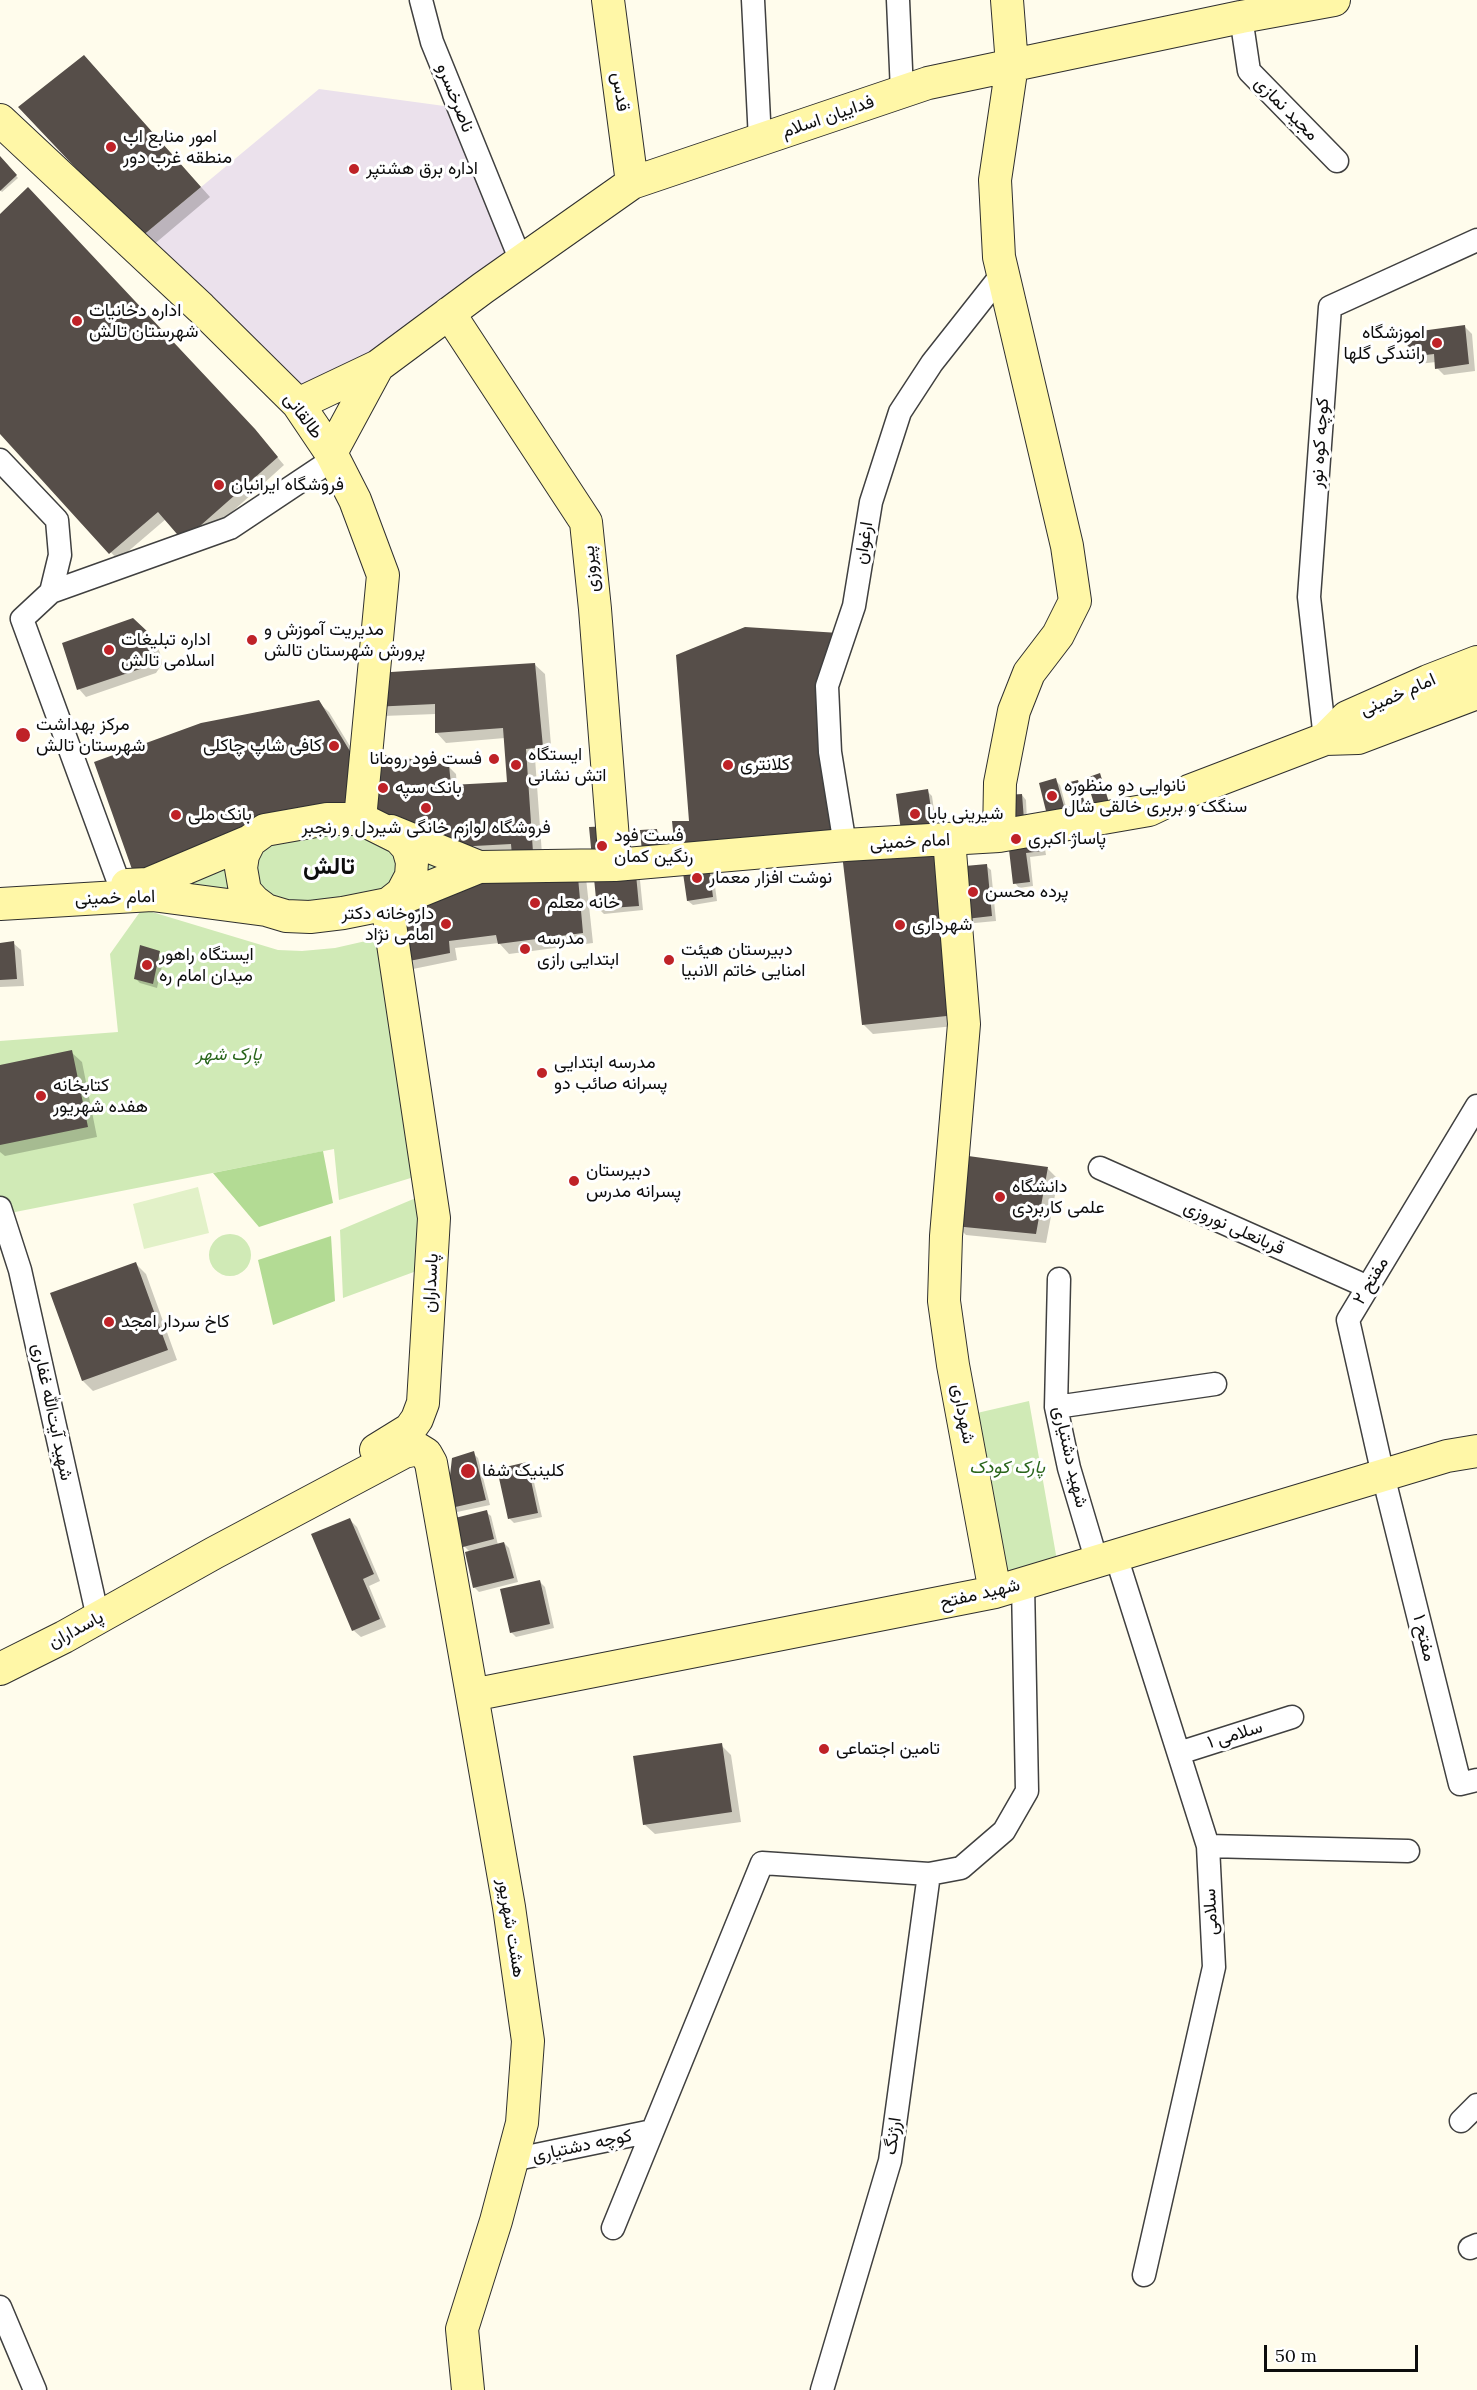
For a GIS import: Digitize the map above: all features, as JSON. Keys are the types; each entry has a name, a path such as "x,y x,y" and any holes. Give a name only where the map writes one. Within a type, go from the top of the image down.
{"street":[{"name":"ناصرخسرو","path":"422,0 432,42 521,261"},
{"name":"قدس","path":"608,0 632,183"},
{"path":"753,0 760,140"},
{"path":"898,0 902,92"},
{"path":"999,836 1000,783 1014,711 1029,673 1058,635 1075,601 1067,546 999,257 995,180 1012,65 1007,0"},
{"name":"فداییان اسلام","path":"298,404 378,366 632,183 928,83 1241,17 1334,0"},
{"name":"مجید نمازی","path":"1241,17 1249,71 1337,161"},
{"name":"طالقانی","path":"0,120 201,308 298,404 332,457 355,500 383,575 360,819"},
{"name":"کوچه کوه نور","path":"1325,739 1309,597 1330,307 1477,240"},
{"name":"ارغوان","path":"845,845 830,752 827,686 854,606 871,502 900,412 932,363 1003,273"},
{"path":"120,886 21,620 51,592 230,528 332,457 297,405 201,308"},
{"name":"پیروزی","path":"449,313 586,522 615,865"},
{"name":"فداییان اسلام","path":"332,457 378,366"},
{"path":"0,460 57,520 60,555 51,592"},
{"name":"امام خمینی","path":"1325,739 1347,717 1477,662"},
{"name":"امام خمینی","path":"387,904 479,867 615,865 845,845 999,836 1149,810 1189,791 1325,739 1359,738 1477,693"},
{"path":"327,819 360,819 399,838 408,848 412,862 411,876 402,893 387,904 310,917 286,916 266,910 254,902 245,891 242,880 243,855 250,841 266,830 327,819"},
{"name":"امام خمینی","path":"360,819 479,867"},
{"name":"شهرداری","path":"950,839 964,1024 946,1236 944,1301 953,1365 1009,1588"},
{"name":"امام خمینی","path":"0,895 148,884 250,841"},
{"name":"امام خمینی","path":"0,904 152,895 266,910"},
{"name":"پاسداران","path":"214,1553 410,1429 423,1403 434,1218 387,904"},
{"name":"مفتح ۲","path":"1383,1475 1348,1320 1471,1131 1477,1106"},
{"name":"قربانعلی نوروزی","path":"1100,1168 1368,1287"},
{"name":"شهید آیت‌الله غفاری","path":"0,1208 20,1270 98,1618"},
{"name":"شهید دشتیاری","path":"1059,1279 1056,1407 1069,1468 1106,1559"},
{"path":"1056,1407 1215,1384"},
{"name":"پاسداران","path":"0,1669 404,1452 418,1449 426,1454 431,1462"},
{"name":"شهید مفتح","path":"472,1695 1009,1588 1447,1456 1477,1451"},
{"name":"هشت شهریور","path":"431,1462 509,1907 528,2042 522,2122 496,2221 462,2329 468,2390"},
{"name":"مفتح ۱","path":"1383,1475 1460,1784 1477,1780"},
{"name":"سلامی","path":"1106,1559 1179,1753 1208,1846 1214,1967 1144,2275"},
{"path":"613,2228 762,1863 929,1874 961,1868 1004,1831 1027,1791 1009,1588"},
{"name":"سلامی ۱","path":"1179,1753 1292,1718"},
{"path":"1208,1846 1407,1851"},
{"name":"ارژنگ","path":"822,2390 890,2162 929,1874"},
{"name":"کوچه دشتیاری","path":"512,2160 652,2131"},
{"path":"0,2307 35,2390"}],"shaded area":[{"path":"319,89 459,108 521,261 298,404 141,237"}],"green space":[{"path":"327,819 479,867 387,904 0,895 148,884"},
{"name":"پارک شهر","path":"142,909 278,950 302,951 335,948 379,938 427,1173 339,1200 334,1149 0,1215 0,1041 118,1032 110,954"},
{"path":"323,1151 333,1203 259,1227 213,1173"},
{"path":"198,1187 209,1233 144,1249 133,1204"},
{"path":"430,1192 422,1269 343,1298 340,1230"},
{"path":"230,1234 245,1240 251,1255 245,1270 230,1276 215,1270 209,1255 215,1240"},
{"path":"331,1236 335,1301 273,1325 258,1260"},
{"name":"پارک کودک","path":"1029,1401 1059,1572 995,1592 964,1416"}],"building":[{"name":"امور منابع اب منطقه غرب دور","path":"84,55 201,187 141,237 18,107"},
{"path":"0,156 17,175 0,191"},
{"name":"اداره دخانیات شهرستان تالش","path":"28,187 255,429 278,457 183,541 158,512 109,554 0,434 0,214"},
{"name":"اموزشگاه رانندگی گلها","path":"1465,325 1469,364 1435,369 1434,354 1409,357 1406,333"},
{"name":"اداره تبلیغات اسلامی تالش","path":"133,618 149,633 153,644 155,655 149,666 77,690 62,643"},
{"path":"745,627 839,633 823,681 840,840 708,858 713,897 687,901 681,859 676,860 672,821 689,821 676,655"},
{"path":"535,663 543,747 526,749 534,867 577,866 583,933 498,944 496,935 449,941 450,953 404,962 397,914 513,867 511,844 456,847 371,820 367,752 449,765 451,785 507,782 503,728 435,733 435,704 372,707 375,673"},
{"path":"319,700 362,771 358,817 134,875 94,762 201,723"},
{"path":"1100,773 1114,819 1100,823 1086,778"},
{"name":"نانوایی دو منظوره سنگک و بربری خالقی شال","path":"1056,778 1065,810 1047,815 1039,783"},
{"path":"1078,780 1085,804 1073,807 1066,783"},
{"name":"شیرینی بابا","path":"928,789 935,834 902,838 896,794"},
{"path":"1022,794 1024,820 1037,818 1042,851 1026,853 1030,882 1013,884 1006,824 1006,795"},
{"path":"612,826 635,864 639,906 597,909 589,827"},
{"path":"657,829 660,861 643,863 640,830"},
{"name":"شهرداری","path":"944,840 956,1015 862,1025 842,854"},
{"name":"پرده محسن","path":"987,864 992,916 957,920 954,867"},
{"path":"14,941 17,979 0,980 0,943"},
{"name":"ایستگاه راهور میدان امام ره","path":"140,945 160,951 153,984 134,979"},
{"name":"کتابخانه هفده شهریور","path":"72,1050 88,1127 0,1145 0,1065"},
{"name":"دانشگاه علمی کاربردی","path":"961,1155 1048,1167 1036,1234 954,1226"},
{"name":"کاخ سردار امجد","path":"136,1262 168,1350 82,1381 50,1293"},
{"path":"474,1451 486,1500 451,1508 448,1493 452,1458"},
{"path":"527,1462 538,1513 508,1519 497,1469"},
{"path":"487,1510 494,1539 463,1547 455,1518"},
{"path":"350,1518 374,1574 363,1579 380,1619 352,1631 311,1534"},
{"path":"504,1542 514,1578 473,1588 465,1552"},
{"path":"540,1580 550,1624 510,1633 500,1589"},
{"path":"722,1743 732,1812 643,1825 633,1756"}],"place":[{"name":"امور منابع اب منطقه غرب دور","path":"111,147"},
{"name":"اداره برق هشتپر","path":"354,169"},
{"name":"اداره دخانیات شهرستان تالش","path":"77,321"},
{"name":"اموزشگاه رانندگی گلها","path":"1437,343"},
{"name":"فروشگاه ایرانیان","path":"219,485"},
{"name":"مدیریت آموزش و پرورش شهرستان تالش","path":"252,640"},
{"name":"اداره تبلیغات اسلامی تالش","path":"109,650"},
{"name":"مرکز بهداشت شهرستان تالش","path":"23,735"},
{"name":"کافی شاپ چاکلی","path":"334,746"},
{"name":"فست فود رومانا","path":"494,759"},
{"name":"ایستگاه اتش نشانی","path":"516,765"},
{"name":"کلانتری","path":"728,765"},
{"name":"بانک سپه","path":"383,788"},
{"name":"نانوایی دو منظوره سنگک و بربری خالقی شال","path":"1052,796"},
{"name":"فروشگاه لوازم خانگی شیردل و رنجبر","path":"426,808"},
{"name":"شیرینی بابا","path":"915,814"},
{"name":"بانک ملی","path":"176,815"},
{"name":"پاساژ اکبری","path":"1016,839"},
{"name":"فست فود رنگین کمان","path":"602,846"},
{"name":"نوشت افزار معمار","path":"697,878"},
{"name":"پرده محسن","path":"973,892"},
{"name":"خانه معلم","path":"535,903"},
{"name":"داروخانه دکتر امامی نژاد","path":"446,924"},
{"name":"شهرداری","path":"900,925"},
{"name":"مدرسه ابتدایی رازی","path":"525,949"},
{"name":"دبیرستان هیئت امنایی خاتم الانبیا","path":"669,960"},
{"name":"ایستگاه راهور میدان امام ره","path":"147,965"},
{"name":"مدرسه ابتدایی پسرانه صائب دو","path":"542,1073"},
{"name":"کتابخانه هفده شهریور","path":"41,1096"},
{"name":"دبیرستان پسرانه مدرس","path":"574,1181"},
{"name":"دانشگاه علمی کاربردی","path":"1000,1197"},
{"name":"کاخ سردار امجد","path":"109,1322"},
{"name":"کلینیک شفا","path":"468,1471"},
{"name":"تامین اجتماعی","path":"824,1749"}],"district":[{"name":"تالش","path":"329,867"}]}
